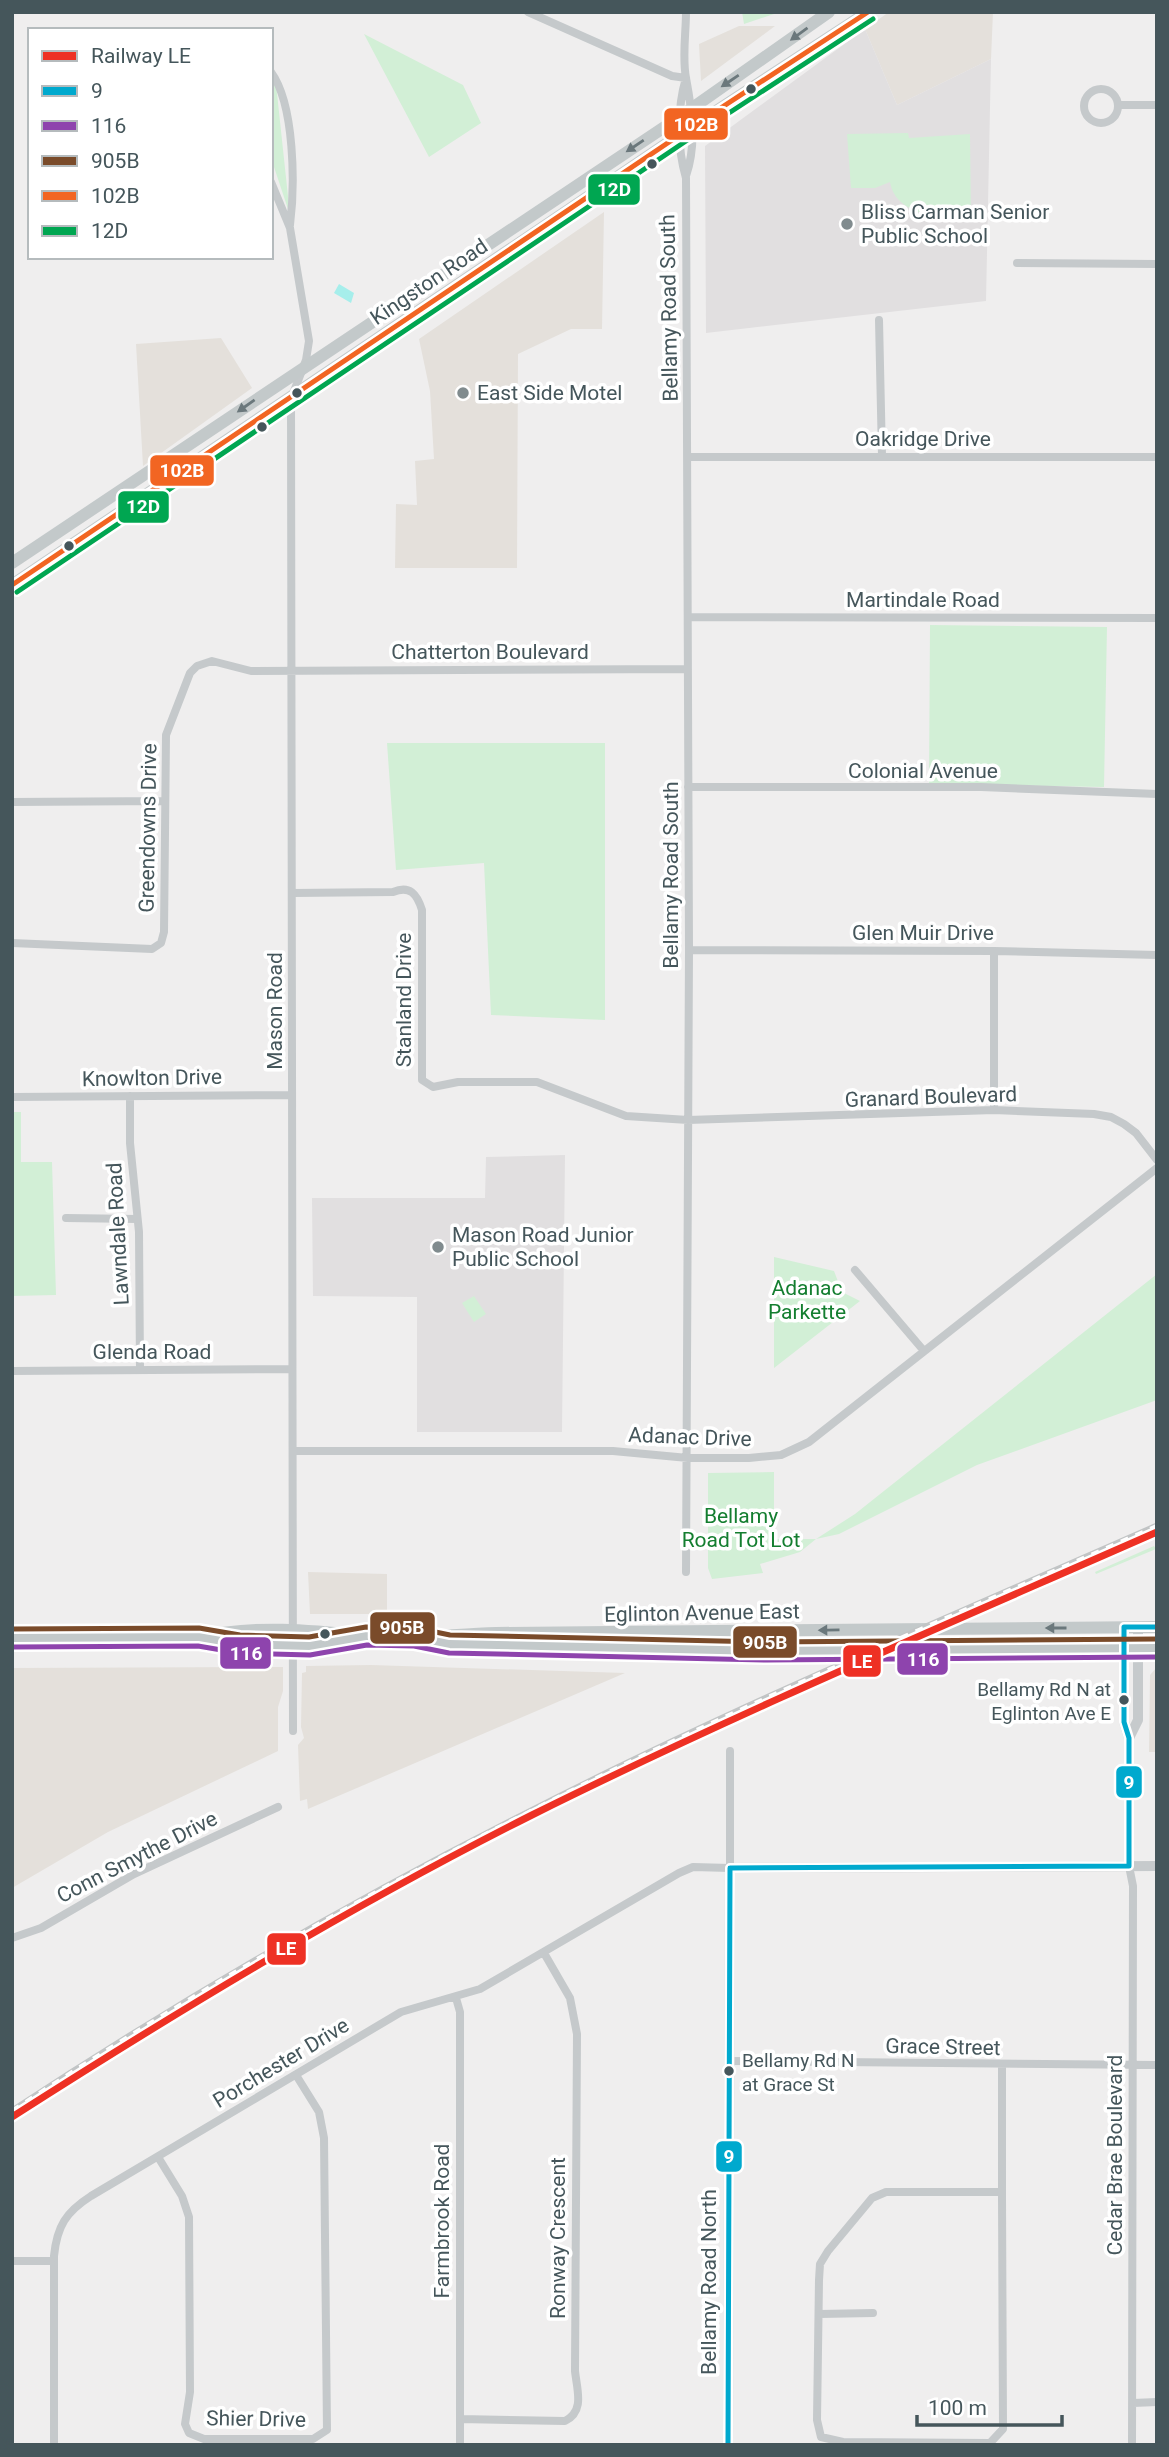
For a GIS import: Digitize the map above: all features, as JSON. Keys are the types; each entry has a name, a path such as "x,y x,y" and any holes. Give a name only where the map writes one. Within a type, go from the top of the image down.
{"main road":[{"name":"Kingston Road","path":"12,562 59,534 301,374 829,12"},
{"name":"Kingston Road","path":"17,581 686,131 868,12"},
{"path":"59,534 62,552"},
{"name":"Eglinton Avenue East","path":"199,1637 234,1630 292,1629 338,1631 366,1636 415,1637 496,1633 1157,1627"},
{"name":"Eglinton Avenue East","path":"12,1638 199,1637 239,1644 292,1646 338,1644 366,1636"},
{"name":"Eglinton Avenue East","path":"415,1637 449,1644 768,1651 1157,1648"}],"street":[{"path":"528,12 672,76 686,78"},
{"name":"Bellamy Road South","path":"687,12 687,1572"},
{"path":"273,76 285,102 293,191 290,228"},
{"path":"1098,89 1110,91 1118,105 1112,120 1101,123 1090,119 1084,110 1089,94 1098,89"},
{"path":"1118,105 1157,105"},
{"path":"273,187 290,228"},
{"name":"Mason Road","path":"290,228 309,341 301,374 291,399 292,1646"},
{"path":"1017,263 1157,264"},
{"path":"879,320 883,456"},
{"name":"Oakridge Drive","path":"689,457 1157,457"},
{"path":"12,562 17,581"},
{"name":"Martindale Road","path":"688,617 1157,618"},
{"name":"Greendowns Drive","path":"12,943 152,949 161,943 164,932 166,735 194,669 212,660 242,670 292,670"},
{"name":"Chatterton Boulevard","path":"292,670 688,669"},
{"name":"Colonial Avenue","path":"688,787 981,788 1157,794"},
{"path":"12,802 165,801"},
{"name":"Stanland Drive","path":"293,893 393,892 401,889 408,890 418,899 422,910 421,1068 422,1080 426,1085 433,1087 458,1082 537,1083 626,1116 688,1120"},
{"name":"Glen Muir Drive","path":"689,950 994,951 1157,955"},
{"path":"993,1110 994,951"},
{"name":"Knowlton Drive","path":"12,1097 292,1095"},
{"name":"Lawndale Road","path":"130,1096 130,1143 137,1219 140,1369"},
{"name":"Granard Boulevard","path":"688,1120 993,1110 1111,1117 1136,1133 1157,1160"},
{"name":"Adanac Drive","path":"293,1451 614,1451 688,1458 765,1457 795,1451 1157,1168"},
{"path":"66,1218 137,1219"},
{"path":"855,1270 924,1351"},
{"name":"Glenda Road","path":"12,1371 292,1369"},
{"path":"1129,1738 1138,1720 1138,1648 1131,1627"},
{"path":"1129,1866 1129,1738 1124,1723 1124,1649 1131,1627"},
{"path":"292,1646 293,1731"},
{"name":"Bellamy Road North","path":"728,2445 730,1751"},
{"name":"Conn Smythe Drive","path":"12,1938 41,1928 134,1874 278,1807"},
{"name":"Cedar Brae Boulevard","path":"1129,1866 1133,1886 1132,2445"},
{"path":"730,1868 1157,1866"},
{"name":"Porchester Drive","path":"54,2445 54,2261 56,2237 66,2214 401,2012 480,1989 679,1873 693,1867 730,1868"},
{"name":"Ronway Crescent","path":"460,2419 565,2421 572,2417 579,2406 575,2371 577,2034 570,1998 544,1953"},
{"name":"Farmbrook Road","path":"456,1998 460,2012 460,2445"},
{"name":"Grace Street","path":"730,2061 1157,2065"},
{"path":"1002,2065 1003,2429 990,2443 843,2442 821,2437 817,2420 820,2263 872,2198 886,2192 1002,2192"},
{"name":"Shier Drive","path":"158,2157 182,2196 189,2217 190,2392 185,2424 189,2433 204,2439 313,2439 327,2430 329,2421 325,2377 324,2138 319,2112 296,2075"},
{"path":"12,2261 54,2261"},
{"path":"820,2314 873,2314"},
{"path":"1133,2403 1157,2402"}],"shaded area":[{"path":"889,12 993,12 991,59 897,105 865,29"},
{"path":"739,26 775,26 701,81 699,44"},
{"name":"Bliss Carman Senior Public School","path":"865,29 897,105 991,59 986,301 706,333 705,146"},
{"path":"604,212 602,329 571,329 518,354 517,568 395,568 396,504 417,505 415,461 434,459 430,391 419,339"},
{"path":"221,338 252,388 143,466 136,344"},
{"name":"Mason Road Junior Public School","path":"565,1155 562,1432 417,1432 417,1297 313,1296 312,1198 485,1198 486,1157"},
{"path":"308,1572 387,1574 387,1614 310,1614"},
{"path":"371,1665 625,1673 308,1809 307,1799 300,1801 298,1745 304,1738 301,1727 302,1673 306,1672 306,1666"},
{"path":"283,1667 283,1691 278,1707 278,1751 108,1832 12,1888 12,1668"},
{"path":"1157,1667 1157,1752 1149,1752 1150,1675"}],"green space":[{"path":"742,12 780,12 744,24"},
{"path":"364,34 463,85 481,123 429,157"},
{"path":"273,81 276,84 290,215 273,164"},
{"path":"908,133 909,138 970,134 971,220 935,216 911,209 894,194 890,182 875,188 851,188 847,134"},
{"path":"930,625 1107,627 1104,787 929,784"},
{"path":"387,743 605,743 605,1020 491,1015 484,863 396,870"},
{"path":"12,1112 21,1112 21,1162 52,1162 56,1295 12,1296"},
{"name":"Adanac Parkette","path":"774,1257 834,1271 842,1292 860,1301 774,1368"},
{"path":"1157,1274 1157,1400 977,1465 839,1534 816,1539 855,1514"},
{"path":"474,1296 486,1314 474,1322 462,1303"},
{"name":"Bellamy Road Tot Lot","path":"774,1472 774,1539 816,1539 800,1552 760,1564 763,1573 712,1579 708,1568 708,1473"},
{"path":"1154,1546 1156,1549 1096,1574 1095,1572"}],"water":[{"path":"339,284 354,293 351,303 334,293"}],"railway":[{"path":"12,2110 201,1991 395,1881 527,1812 761,1700 1157,1525"}],"rail line":[{"name":"LE","path":"12,2117 268,1959 465,1849 609,1777 765,1705 1157,1532"}],"transit line":[{"name":"102B","path":"12,585 681,134 868,12"},
{"name":"12D","path":"17,592 686,141 873,19"},
{"name":"905B","path":"12,1629 199,1628 240,1635 309,1637 366,1627 416,1628 450,1635 767,1642 1157,1639"},
{"name":"9","path":"1129,1866 1129,1738 1124,1722 1124,1627 1157,1627"},
{"name":"116","path":"12,1647 198,1646 239,1653 310,1655 367,1645 414,1646 449,1653 767,1660 1157,1657"},
{"name":"9","path":"730,1868 1129,1866"},
{"name":"9","path":"728,2445 730,1868"}],"place":[{"name":"Bliss Carman Senior Public School","path":"847,224"},
{"name":"East Side Motel","path":"463,393"},
{"name":"Mason Road Junior Public School","path":"438,1247"},
{"name":"Bellamy Rd N at Eglinton Ave E","path":"1124,1700"},
{"name":"Bellamy Rd N at Grace St","path":"729,2071"}]}
